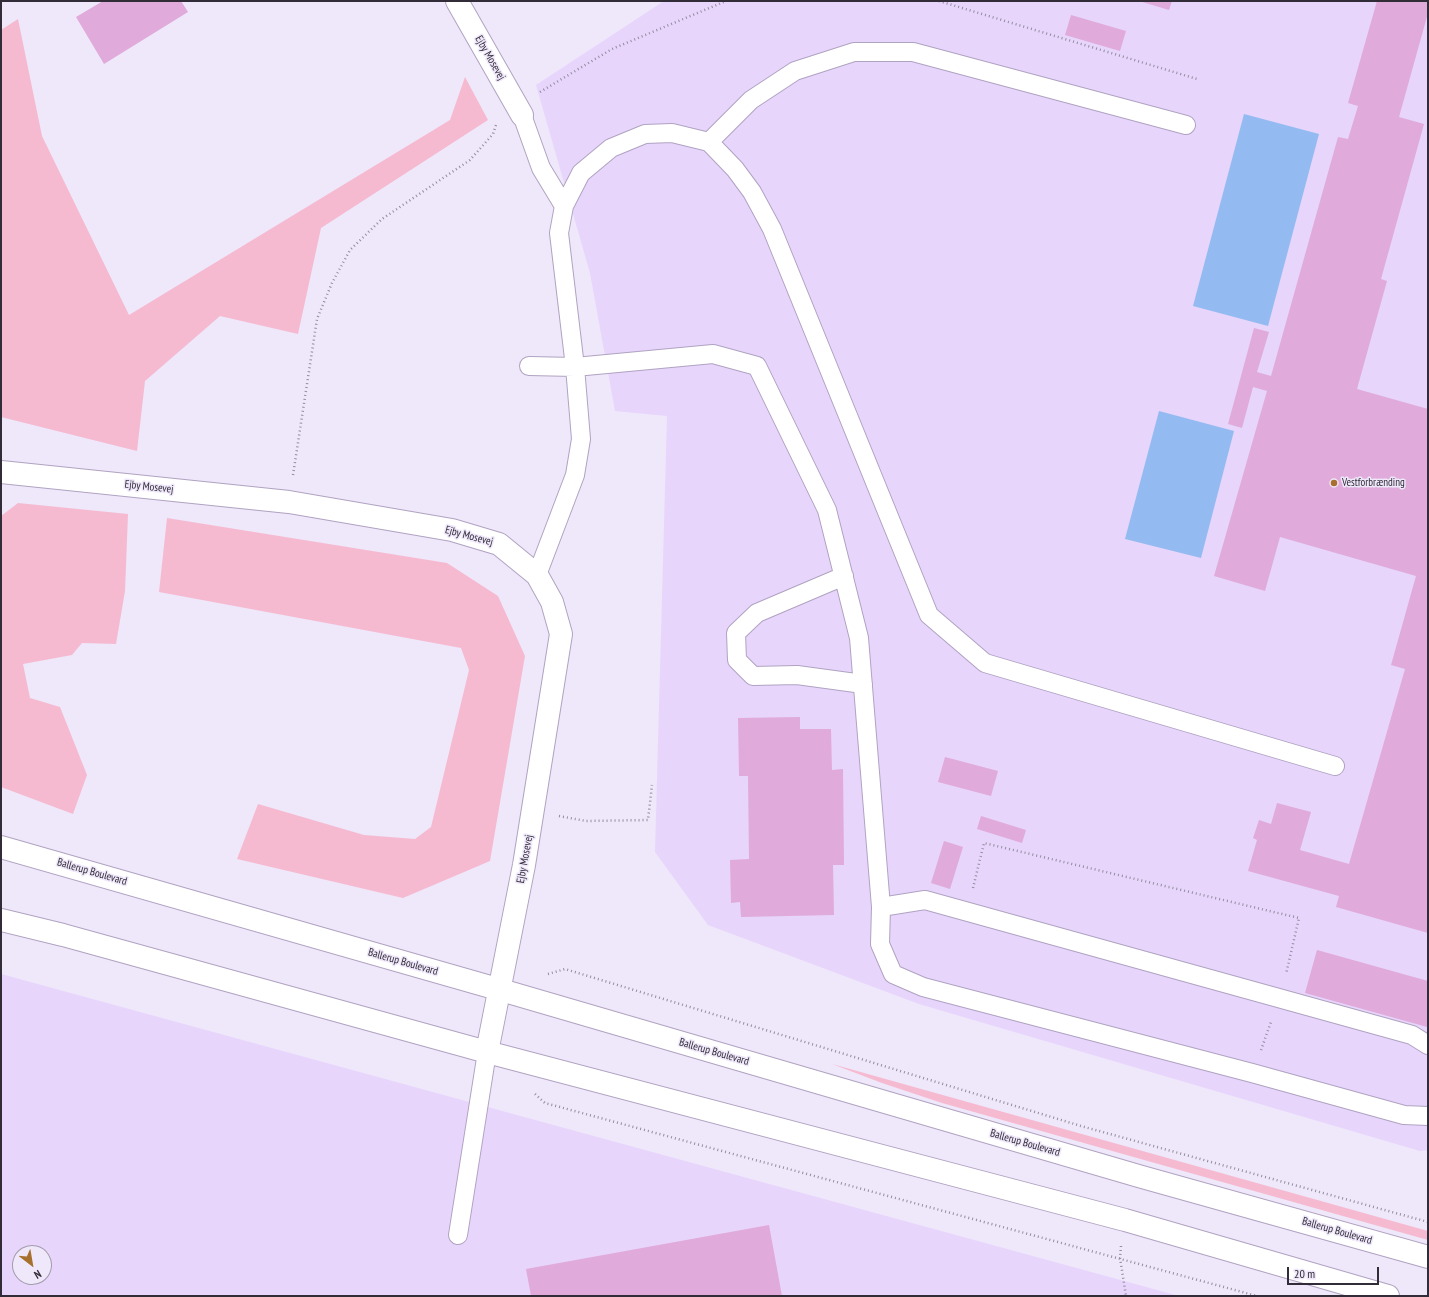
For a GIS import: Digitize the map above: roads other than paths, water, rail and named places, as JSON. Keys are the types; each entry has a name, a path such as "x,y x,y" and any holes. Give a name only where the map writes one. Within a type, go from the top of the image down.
{"street":[{"name":"Ejby Mosevej","path":"457,1 515,103"},
{"name":"Ejby Mosevej","path":"1,472 289,502 452,530 499,544 537,575 552,602 561,634 533,811 501,990 487,1052"},
{"name":"Ballerup Boulevard","path":"1,847 501,990 1142,1177 1428,1257"},
{"path":"1,920 64,935 487,1052 1125,1220 1388,1296"}],"lane":[{"path":"709,142 751,100 795,71 854,52 914,52 1186,125"},
{"path":"515,103 541,168 564,206"},
{"path":"537,575 575,475 581,439 575,367 559,233 564,206 581,173 611,148 645,134 672,133 709,142 735,170 752,192 772,229 930,615 985,663 1334,766"},
{"path":"529,366 575,367 713,354 757,366 827,510 859,638 881,907 880,944 893,974 923,987 1252,1073 1404,1115 1428,1116"},
{"path":"844,576 757,613 736,633 737,660 754,676 797,675 863,684"},
{"path":"881,907 925,900 1412,1035 1428,1045"},
{"path":"458,1235 487,1052"}],"water":[{"path":"1244,114 1319,134 1268,326 1193,306"},
{"path":"1159,411 1234,431 1201,558 1125,539"}],"place":[{"name":"Vestforbrænding","path":"1334,483"}]}
